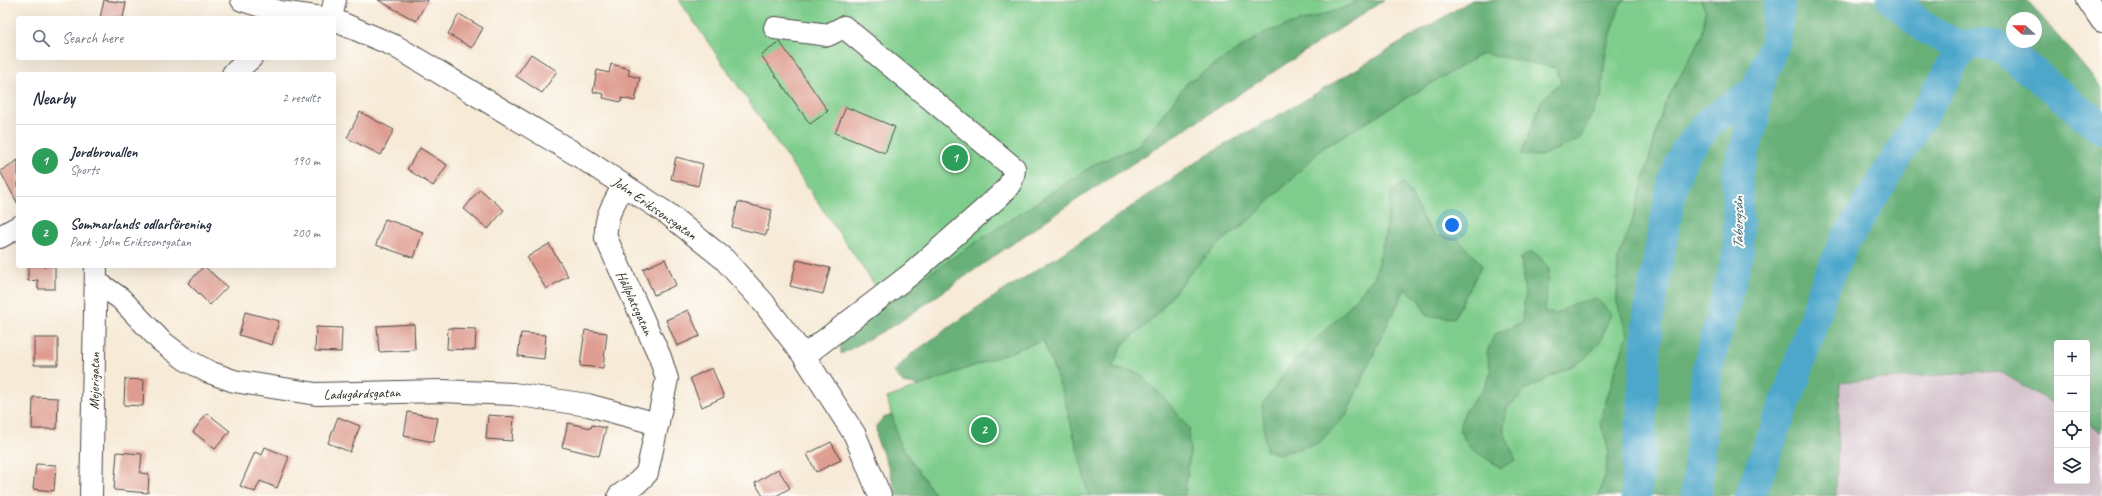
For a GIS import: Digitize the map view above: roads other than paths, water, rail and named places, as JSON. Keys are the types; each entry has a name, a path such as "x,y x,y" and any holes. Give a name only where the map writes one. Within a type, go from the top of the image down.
{"street":[{"path":"242,0 279,15 294,16"},
{"path":"331,16 335,0"},
{"path":"2088,0 2102,21"},
{"name":"John Erikssonsgatan","path":"336,21 395,46 624,185 668,214 724,259 763,302 804,356 855,435 880,496"},
{"path":"775,28 828,34 844,27 1014,168 1014,176 1010,186 997,198 911,274 804,356"},
{"path":"235,72 248,60"},
{"name":"Hållplatsgatan","path":"619,496 637,483 646,473 667,379 663,366 606,238 605,226 607,214 624,185"},
{"path":"0,237 16,229"},
{"name":"Ladugårdsgatan","path":"96,275 101,285 120,298 161,341 184,359 209,372 234,381 316,394 441,391 513,394 557,399 588,405 658,424"},
{"name":"Mejerigatan","path":"91,496 96,275"}],"waterway":[{"name":"Tabergsån","path":"1696,496 1707,370 1739,250 1737,173 1754,120 1756,91 1775,42 1780,0"},
{"path":"1892,0 1925,28 1947,40 1962,46 1979,43 1999,47 2035,74 2102,129"},
{"path":"1750,496 1796,374 1823,291 1843,245 1945,79 1962,46"},
{"path":"1636,496 1648,318 1672,184 1684,154 1710,121 1756,91"}],"place":[{"name":"Jordbrovallen","path":"955,158"},
{"name":"Sommarlands odlarförening","path":"984,430"}]}
